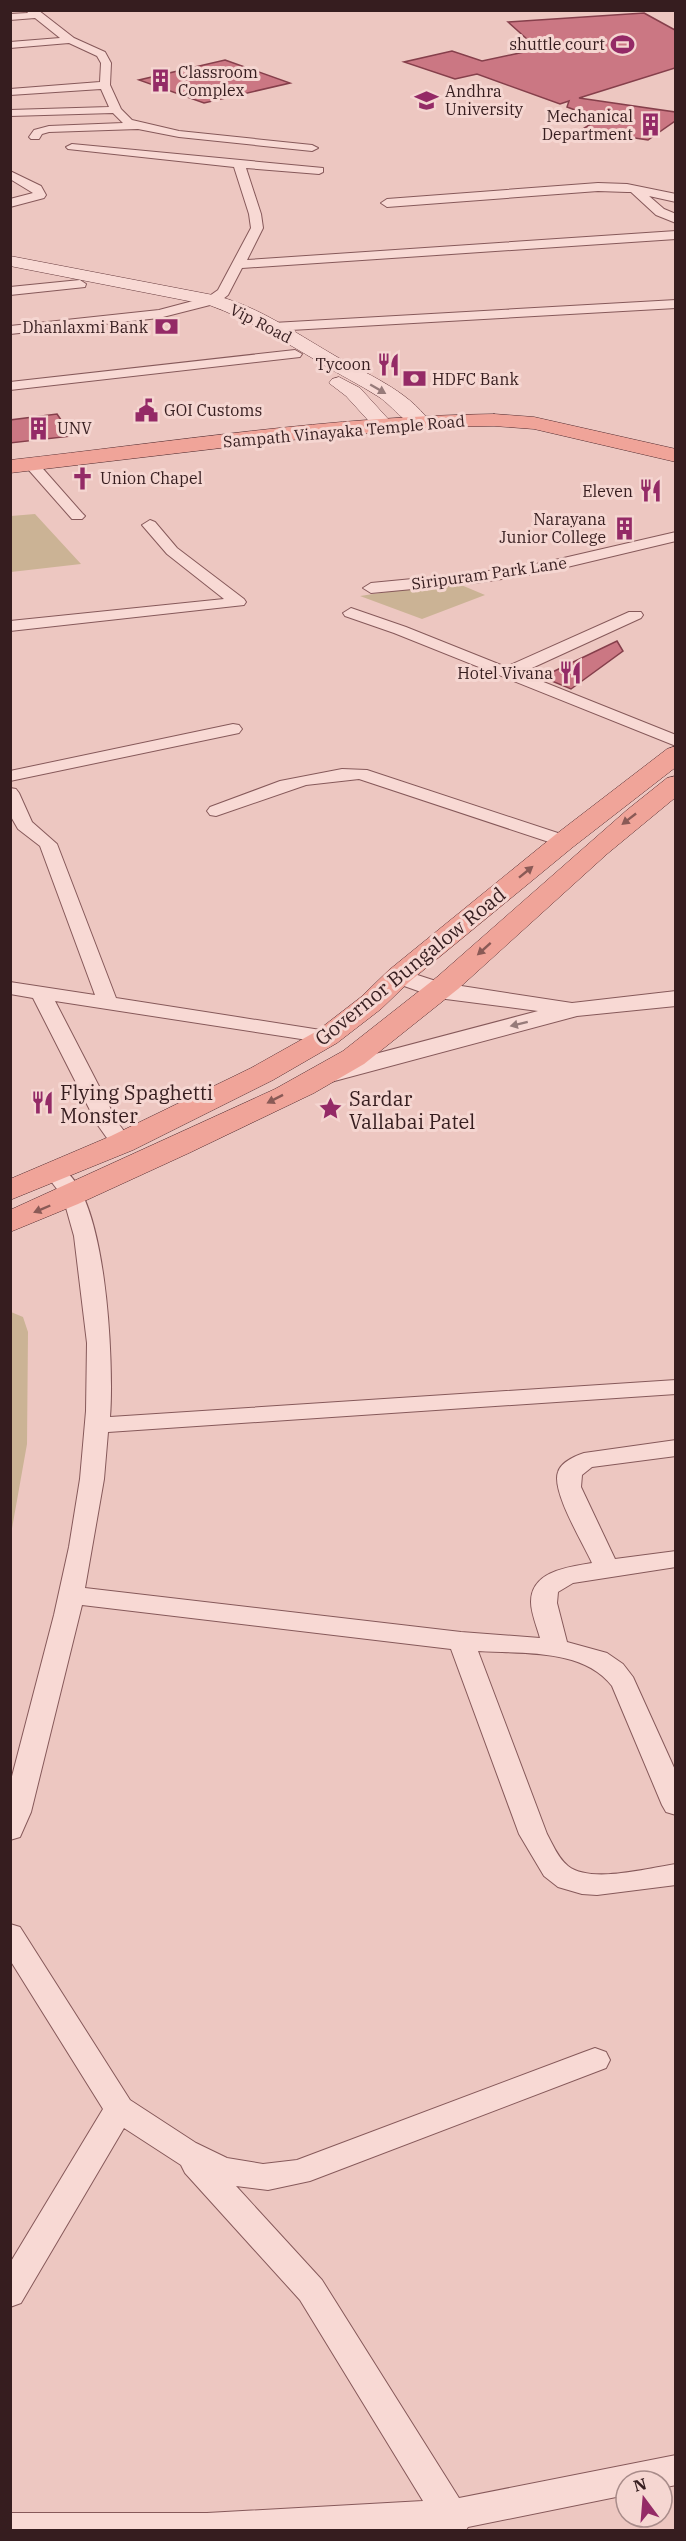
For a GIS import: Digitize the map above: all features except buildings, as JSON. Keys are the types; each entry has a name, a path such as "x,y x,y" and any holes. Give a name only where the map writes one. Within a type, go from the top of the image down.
{"main road":[{"name":"Vip Road","path":"10,261 205,303 295,354 353,392 379,420"},
{"name":"Vip Road","path":"10,271 238,309 273,327 400,402 416,417"},
{"name":"Sampath Vinayaka Temple Road","path":"10,458 487,410 541,413 675,442"},
{"name":"Sampath Vinayaka Temple Road","path":"416,417 534,423 675,456"},
{"name":"Sampath Vinayaka Temple Road","path":"10,467 379,420"},
{"name":"Governor Bungalow Road","path":"64,1183 122,1143 262,1074 327,1037 371,1003 399,976 564,841 675,754"},
{"path":"10,1191 64,1183 191,1140 316,1078 368,1048 438,990 624,823 675,784"},
{"path":"10,1222 64,1183"}],"street":[{"path":"10,17 34,13 70,40 101,54 106,63 105,86 116,110 121,117 136,126"},
{"path":"10,45 70,40"},
{"path":"10,92 105,86"},
{"path":"10,113 116,110"},
{"path":"35,137 38,132 49,129 136,126 179,134 312,148"},
{"path":"72,147 319,170"},
{"path":"10,330 159,314 205,303 223,292 258,223 239,164"},
{"path":"10,174 38,189 40,195 10,203"},
{"path":"387,203 598,187 614,187 675,198"},
{"path":"238,264 675,234 671,218 637,192"},
{"path":"10,291 80,284"},
{"path":"273,327 675,304"},
{"path":"10,386 295,354"},
{"path":"32,465 77,516"},
{"path":"10,626 238,602 172,551 150,525"},
{"name":"Siripuram Park Lane","path":"371,588 475,578 542,568 675,536"},
{"path":"351,613 400,630 675,741"},
{"path":"506,674 635,615"},
{"path":"10,776 233,729"},
{"path":"216,811 290,783 338,773 361,774 564,841"},
{"path":"10,793 24,825 48,844 107,1001"},
{"path":"399,976 438,990 576,1009"},
{"path":"10,988 107,1001 327,1037"},
{"path":"41,993 108,1124 122,1143"},
{"path":"316,1078 576,1009 675,998"},
{"path":"10,1830 17,1812 71,1595 98,1425 99,1359 96,1302 85,1235 64,1183"},
{"path":"98,1425 675,1387"},
{"path":"607,1568 570,1487 570,1472 584,1461 675,1448"},
{"path":"556,1648 544,1603 546,1588 566,1576 675,1559"},
{"path":"71,1595 461,1641 556,1648 598,1659 624,1683 675,1805"},
{"path":"461,1641 533,1834 548,1863 559,1875 572,1883 600,1884 675,1874"},
{"path":"10,1935 119,2109 185,2152 220,2171 260,2178 299,2172 595,2060"},
{"path":"10,2293 119,2109"},
{"path":"185,2152 311,2290 451,2523"},
{"path":"10,2529 207,2529 451,2523 675,2470"}],"shaded area":[{"path":"35,514 81,564 11,572 11,516"},
{"path":"454,582 485,595 422,619 360,596"},
{"path":"11,1312 23,1317 28,1332 27,1444 11,1534"}],"place":[{"name":"shuttle court","path":"623,44"},
{"name":"Classroom Complex","path":"160,81"},
{"name":"Andhra University","path":"427,100"},
{"name":"Mechanical Department","path":"651,125"},
{"name":"Dhanlaxmi Bank","path":"166,327"},
{"name":"Tycoon","path":"389,364"},
{"name":"HDFC Bank","path":"414,379"},
{"name":"GOI Customs","path":"146,410"},
{"name":"UNV","path":"39,428"},
{"name":"Union Chapel","path":"82,478"},
{"name":"Eleven","path":"651,491"},
{"name":"Narayana Junior College","path":"624,528"},
{"name":"Hotel Vivana","path":"571,673"},
{"name":"Flying Spaghetti Monster","path":"42,1103"},
{"name":"Sardar Vallabai Patel","path":"331,1109"}]}
